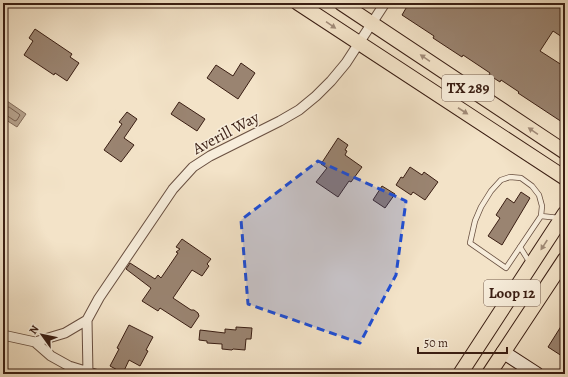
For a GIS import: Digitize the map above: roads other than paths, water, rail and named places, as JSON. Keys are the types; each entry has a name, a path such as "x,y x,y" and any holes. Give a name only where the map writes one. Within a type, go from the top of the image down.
{"main road":[{"name":"TX 289","path":"298,3 565,178"},
{"name":"TX 289","path":"341,3 565,152"},
{"name":"Loop 12","path":"460,374 563,215"},
{"name":"Loop 12","path":"489,374 565,259"}],"street":[{"name":"Averill Way","path":"90,373 87,320 98,298 173,189 193,168 210,156 299,110 332,80 359,43 385,3"},
{"path":"36,342 64,333 87,320"},
{"path":"3,335 36,342 52,356 69,366 90,373"},
{"path":"503,352 537,374"}],"lane":[{"path":"510,177 521,178 532,186 539,195 542,206 541,216 506,268 470,244 475,221 481,207 491,191 501,180 510,177"},
{"path":"541,216 563,215"},
{"path":"520,247 531,264"}],"water":[{"path":"7,101 26,114 17,127 3,118 3,107"}]}
